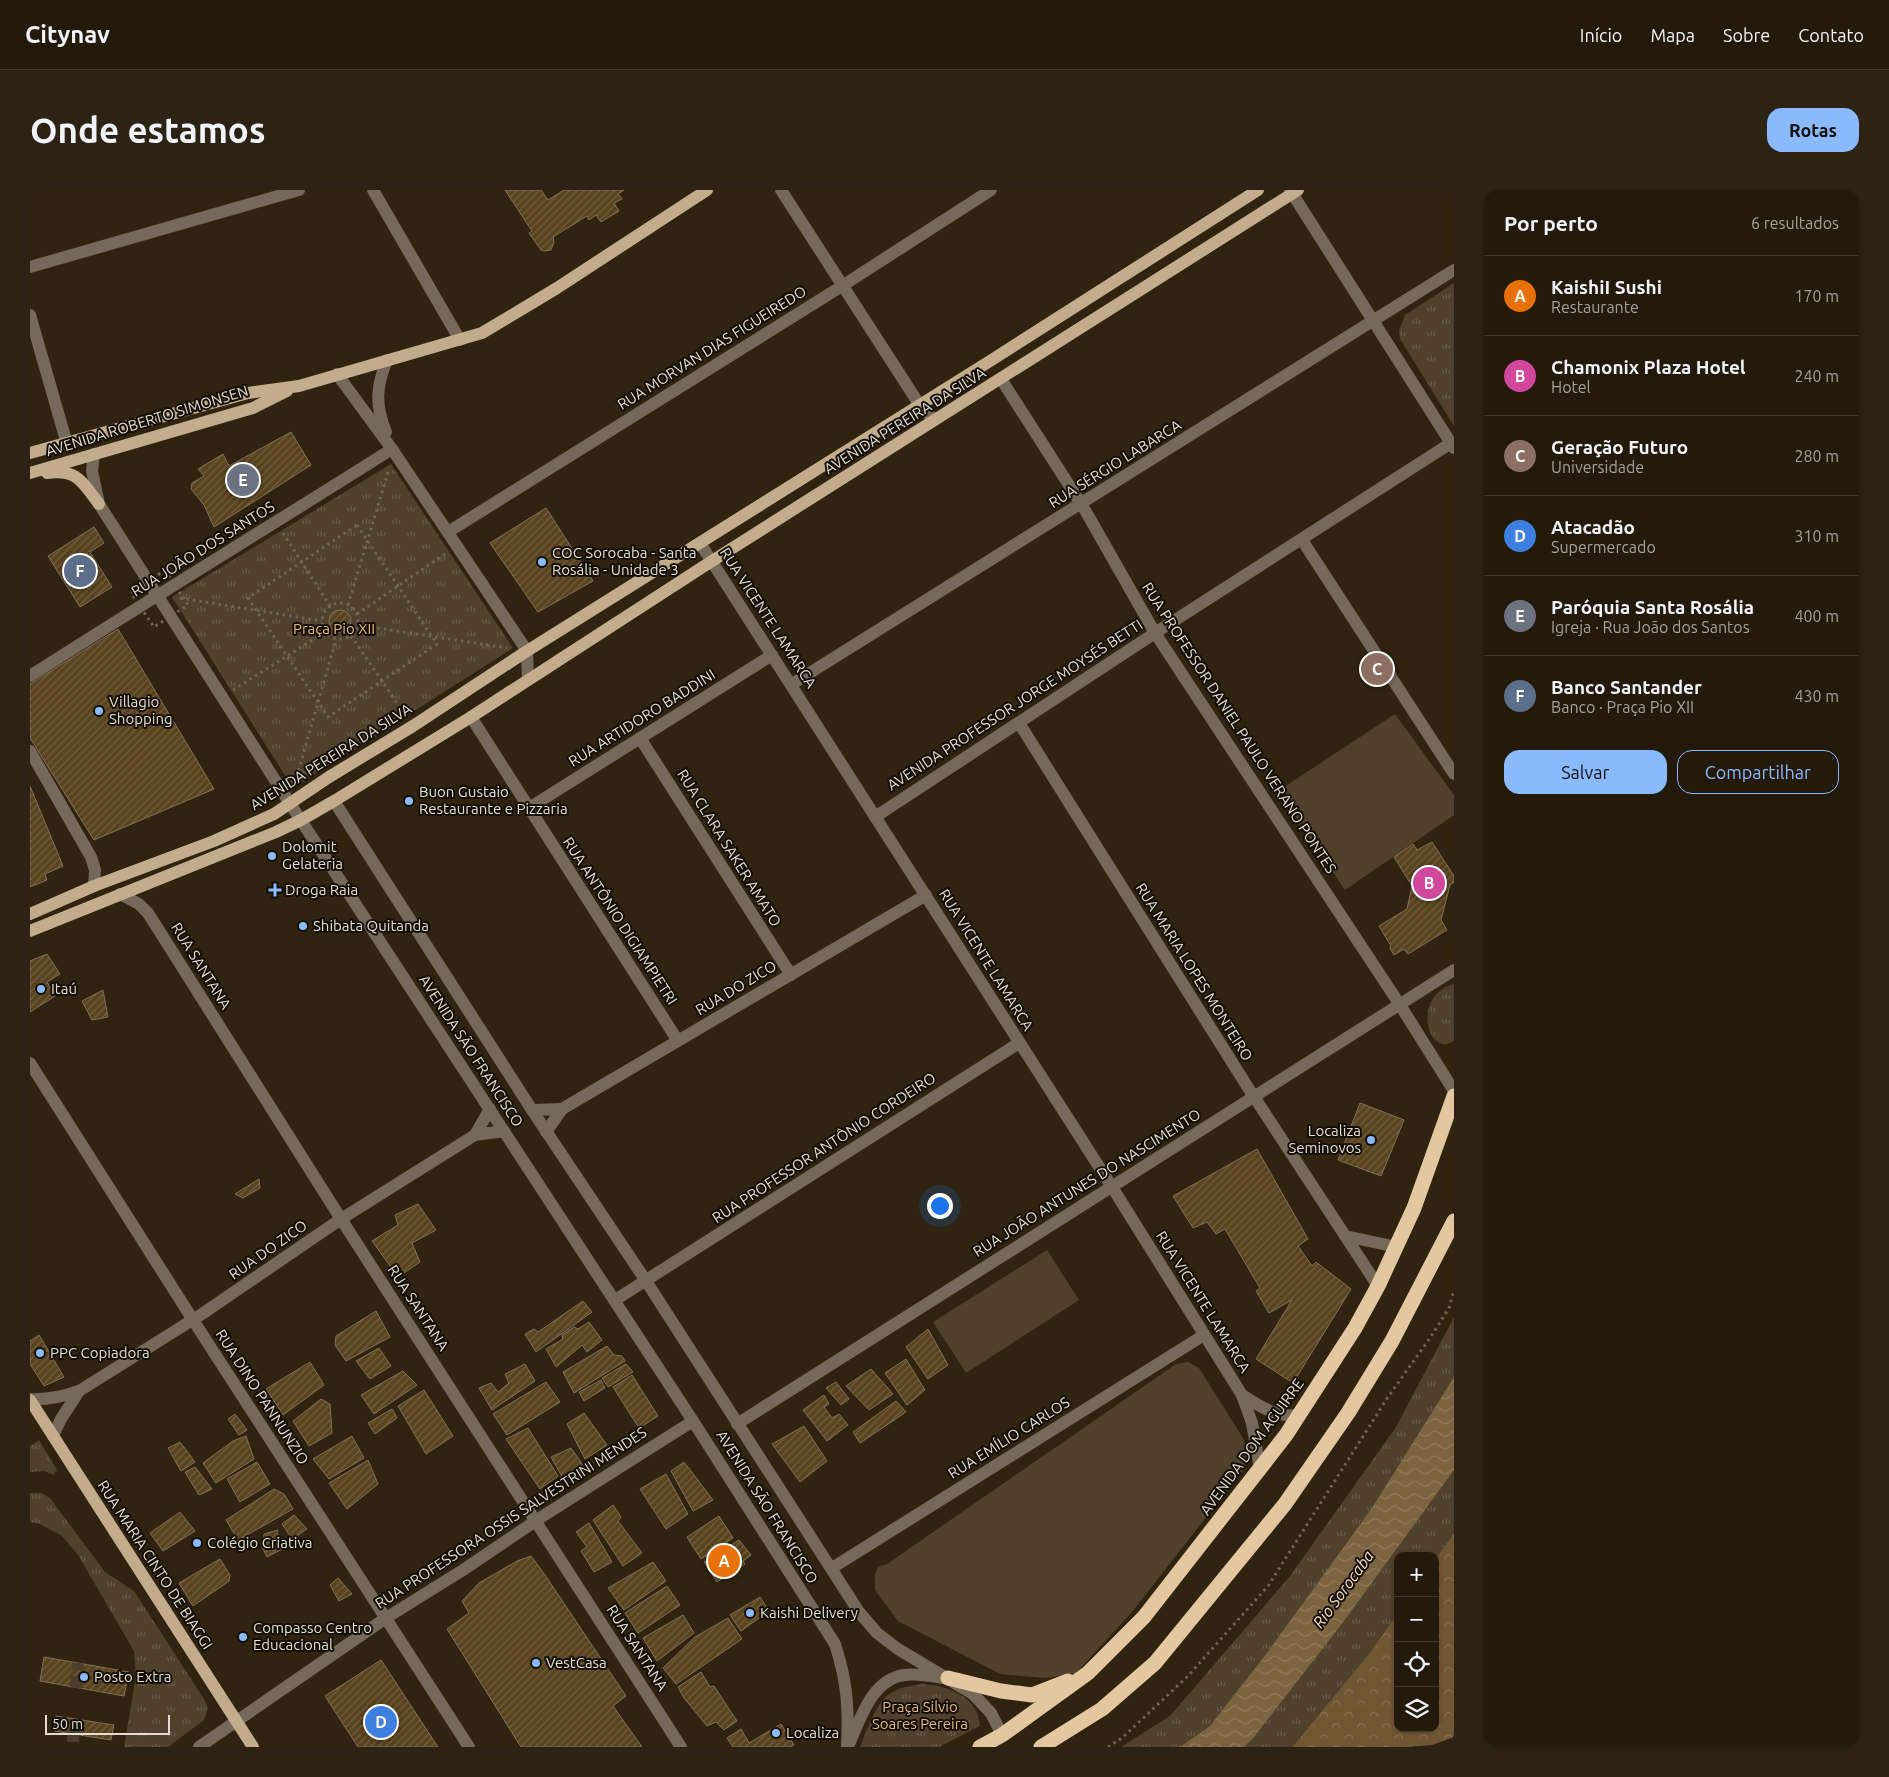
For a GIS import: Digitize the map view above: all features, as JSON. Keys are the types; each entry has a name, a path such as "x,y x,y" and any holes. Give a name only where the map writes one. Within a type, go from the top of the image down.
{"highway":[{"name":"AVENIDA DOM AGUIRRE","path":"980,1747 1003,1741 1088,1673 1144,1616 1260,1470 1301,1414 1355,1328 1397,1247 1414,1208 1454,1096"},
{"path":"1041,1747 1102,1708 1155,1663 1285,1504 1348,1413 1392,1341 1454,1221"},
{"path":"948,1678 1001,1691 1032,1695 1088,1673"}],"main road":[{"name":"AVENIDA ROBERTO SIMONSEN","path":"30,473 253,408 299,386 337,374 482,334 557,288 706,190"},
{"name":"AVENIDA PEREIRA DA SILVA","path":"30,914 94,886 260,822 274,814 289,802 413,726 527,651 990,361 1258,190"},
{"name":"AVENIDA PEREIRA DA SILVA","path":"30,931 301,820 334,801 470,717 1294,191"},
{"name":"AVENIDA ROBERTO SIMONSEN","path":"30,453 248,393 299,386"},
{"path":"94,454 100,445 106,442 197,415 235,397"},
{"path":"30,473 64,454 68,448 67,444"},
{"path":"30,473 67,472 77,477 99,504"},
{"name":"RUA MARIA CINTO DE BIAGGI","path":"30,1399 253,1747"}],"street":[{"path":"30,267 299,190"},
{"path":"781,190 919,404 934,420"},
{"name":"RUA MORVAN DIAS FIGUEIREDO","path":"448,532 992,190"},
{"path":"375,191 460,340"},
{"path":"1294,191 1452,445"},
{"name":"RUA SÉRGIO LABARCA","path":"792,684 1374,322 1454,270"},
{"path":"30,315 67,444"},
{"path":"387,360 378,388 378,410 392,448"},
{"path":"337,374 392,448 527,651 528,679"},
{"name":"RUA PROFESSOR DANIEL PAULO VERANO PONTES","path":"1001,379 1081,504 1155,633 1400,1005 1454,1091"},
{"name":"AVENIDA PROFESSOR JORGE MOYSÉS BETTI","path":"875,817 1155,633 1452,445"},
{"name":"RUA JOÃO DOS SANTOS","path":"30,676 392,448"},
{"path":"94,454 92,471 99,504 301,820"},
{"path":"1302,540 1454,774"},
{"name":"RUA VICENTE LAMARCA","path":"700,543 792,684 1112,1187 1242,1395 1252,1423 1260,1470"},
{"name":"RUA ARTIDORO BADDINI","path":"529,808 772,655"},
{"name":"RUA ANTÔNIO DIGIAMPIETRI","path":"470,717 678,1041"},
{"name":"RUA MARIA LOPES MONTEIRO","path":"1019,722 1254,1096 1378,1286"},
{"name":"RUA CLARA SAKER AMATO","path":"640,738 791,975"},
{"path":"30,750 91,857 94,870 94,886"},
{"name":"AVENIDA SÃO FRANCISCO","path":"334,801 546,1132 646,1281 859,1612 877,1633 898,1649 973,1694 991,1712 1003,1741"},
{"name":"AVENIDA SÃO FRANCISCO","path":"301,820 615,1300 835,1644 844,1670 847,1696 848,1747"},
{"name":"RUA SANTANA","path":"120,894 139,904 148,913 341,1219 681,1747"},
{"name":"RUA DO ZICO","path":"546,1132 562,1109 926,895"},
{"name":"RUA JOÃO ANTUNES DO NASCIMENTO","path":"737,1424 1454,970"},
{"name":"RUA PROFESSOR ANTÔNIO CORDEIRO","path":"646,1281 1019,1043"},
{"name":"RUA DINO PANNUNZIO","path":"30,1062 193,1320 469,1747"},
{"name":"RUA DO ZICO","path":"475,1136 490,1109"},
{"name":"RUA DO ZICO","path":"532,1110 562,1109"},
{"name":"RUA DO ZICO","path":"30,1399 62,1398 79,1391 193,1320 341,1219 475,1136 504,1131"},
{"path":"1345,1236 1397,1247"},
{"path":"615,1300 646,1281"},
{"name":"RUA EMÍLIO CARLOS","path":"832,1568 1204,1335"},
{"name":"RUA DO ZICO","path":"53,1436 61,1419 79,1391"},
{"name":"RUA VICENTE LAMARCA","path":"1242,1395 1277,1414 1287,1416 1301,1414"},
{"name":"RUA PROFESSORA OSSIS SALVESTRINI MENDES","path":"200,1747 386,1618 693,1421"},
{"path":"848,1747 864,1708 878,1690 893,1678 916,1674 948,1678"}],"path":[{"path":"348,605 391,464 392,448"},
{"path":"276,522 330,606"},
{"path":"357,525 368,541 437,644 328,717 248,598 357,525"},
{"path":"357,614 457,546"},
{"path":"158,594 322,621"},
{"path":"336,604 348,605 357,614 358,625 351,636 346,639 336,639 325,632 322,621 326,610 330,606 336,604"},
{"path":"358,625 527,651"},
{"path":"222,697 325,632"},
{"path":"351,636 413,726"},
{"path":"289,802 336,639"},
{"path":"1108,1747 1122,1738 1188,1676 1268,1586 1388,1397 1449,1308 1454,1291"}],"green space":[{"path":"1454,283 1454,426 1400,339 1399,330 1405,315"},
{"name":"Praça Pio XII","path":"391,464 513,648 293,788 172,597"},
{"path":"1395,714 1454,795 1454,815 1345,890 1278,791"},
{"path":"1454,984 1454,1041 1444,1044 1437,1041 1431,1034 1428,1012 1432,1000 1441,990"},
{"path":"1047,1250 1079,1300 966,1373 933,1322"},
{"path":"1454,1317 1454,1533 1439,1554 1439,1552 1394,1552 1394,1619 1367,1656 1292,1747 1121,1747 1170,1716 1290,1576 1396,1427"},
{"path":"1188,1362 1199,1368 1243,1438 1247,1450 1246,1466 1132,1612 1075,1674 1046,1678 1000,1674 898,1621 875,1590 875,1574 878,1567 887,1564 1176,1364"},
{"path":"39,1440 57,1470 53,1475 45,1471 30,1472 30,1446"},
{"path":"30,1493 41,1493 50,1498 105,1572 134,1591 204,1699 208,1708 204,1720 168,1747 124,1747 136,1676 134,1651 78,1555 62,1536 40,1524 30,1522"},
{"path":"1454,1533 1454,1737 1432,1745 1406,1747 1292,1747 1367,1656 1394,1619 1394,1732 1439,1732 1439,1554"},
{"name":"Praça Silvio Soares Pereira","path":"922,1684 941,1687 960,1694 974,1707 980,1726 939,1747 860,1747 871,1719 883,1700 896,1690"}],"water":[{"name":"Rio Sorocaba","path":"1454,1377 1454,1470 1344,1621 1254,1737 1244,1747 1180,1747 1210,1726 1267,1653 1372,1508"}],"building":[{"path":"505,190 541,190 548,200 564,190 624,190 618,194 622,199 614,203 619,211 601,222 596,215 589,220 587,216 553,237 554,242 551,250 544,251 541,250 529,233 532,231"},
{"path":"291,432 311,465 214,527 204,505 191,489 192,483 204,476 198,469 223,454 229,466"},
{"name":"COC Sorocaba - Santa Rosália - Unidade 3","path":"546,508 593,581 538,612 490,543"},
{"path":"94,527 104,543 90,552 112,587 80,607 48,556"},
{"path":"340,610 348,613 351,621 348,629 340,632 332,629 329,621 332,613"},
{"name":"Villagio Shopping","path":"118,629 214,789 94,840 30,738 30,684"},
{"path":"30,786 63,866 45,874 47,880 30,887"},
{"path":"1432,842 1454,876 1454,882 1450,885 1441,920 1447,930 1408,954 1404,949 1394,955 1379,926 1407,909 1412,886 1394,857 1413,844 1417,850"},
{"name":"Itaú","path":"47,954 60,974 47,982 55,996 30,1012 30,961"},
{"path":"103,990 108,1017 92,1020 82,1001"},
{"name":"Localiza Seminovos","path":"1360,1103 1404,1120 1381,1176 1338,1160"},
{"path":"1257,1149 1308,1239 1298,1246 1312,1266 1316,1262 1351,1289 1293,1383 1256,1359 1292,1300 1269,1313 1256,1291 1260,1288 1225,1229 1216,1234 1207,1222 1193,1228 1173,1196"},
{"path":"259,1179 260,1188 243,1198 235,1194"},
{"path":"418,1204 436,1230 412,1243 420,1262 398,1277 372,1241 398,1225 395,1215"},
{"path":"583,1301 592,1312 536,1352 525,1334 534,1329 538,1332"},
{"path":"376,1311 390,1337 346,1361 335,1345 336,1336"},
{"path":"589,1322 602,1340 587,1352 582,1345 556,1367 546,1349 563,1339 562,1335 574,1327 578,1329"},
{"path":"928,1329 948,1365 928,1379 906,1347"},
{"name":"PPC Copiadora","path":"39,1335 64,1377 44,1386 30,1364 30,1341"},
{"path":"607,1346 614,1355 622,1356 625,1361 574,1393 563,1372"},
{"path":"379,1348 391,1366 370,1379 356,1361"},
{"path":"906,1359 925,1390 907,1405 885,1373"},
{"path":"310,1362 324,1385 283,1415 266,1389"},
{"path":"525,1364 535,1381 492,1410 479,1388 491,1383 498,1392 509,1383 505,1374"},
{"path":"626,1364 633,1372 608,1387 602,1378"},
{"path":"871,1369 893,1394 869,1410 846,1386"},
{"path":"403,1371 417,1385 374,1414 361,1395"},
{"path":"632,1375 658,1416 639,1428 613,1387"},
{"path":"601,1380 605,1388 584,1401 579,1392"},
{"path":"546,1382 560,1402 507,1435 493,1414"},
{"path":"836,1382 849,1399 841,1405 826,1388"},
{"path":"424,1390 453,1436 426,1454 398,1406"},
{"path":"824,1395 829,1404 824,1407 832,1418 839,1414 848,1425 827,1441 803,1410"},
{"path":"321,1399 330,1404 332,1433 309,1446 293,1421"},
{"path":"896,1401 906,1412 860,1443 853,1432"},
{"path":"392,1409 397,1418 375,1434 368,1423"},
{"path":"584,1413 607,1445 585,1459 567,1424"},
{"path":"235,1414 247,1430 239,1435 228,1419"},
{"path":"804,1426 827,1461 800,1482 772,1444"},
{"path":"528,1428 558,1476 540,1489 506,1439"},
{"path":"246,1436 254,1459 216,1483 203,1463 233,1441"},
{"path":"352,1436 364,1458 329,1479 313,1459"},
{"path":"180,1442 195,1462 181,1471 168,1448"},
{"path":"571,1448 585,1468 564,1480 551,1457"},
{"path":"368,1460 378,1484 347,1509 329,1483"},
{"path":"257,1462 270,1484 240,1502 227,1479"},
{"path":"684,1462 713,1500 693,1511 671,1471"},
{"path":"195,1467 212,1489 199,1495 185,1472"},
{"path":"666,1474 688,1514 666,1529 640,1489"},
{"path":"274,1489 284,1494 293,1509 238,1540 226,1520"},
{"path":"613,1505 621,1517 618,1521 642,1553 623,1566 593,1520"},
{"path":"180,1512 195,1531 163,1551 150,1533"},
{"path":"294,1515 307,1529 292,1539 282,1524"},
{"path":"719,1516 733,1538 701,1559 687,1537"},
{"path":"589,1523 612,1562 594,1572 581,1551 587,1547 576,1532"},
{"path":"278,1530 277,1533 286,1547 267,1557 262,1547 264,1534"},
{"path":"739,1540 751,1555 743,1561 745,1564 717,1582 704,1562"},
{"name":"VestCasa","path":"531,1556 626,1696 613,1706 642,1747 521,1747 447,1629 469,1613 462,1601 479,1583 517,1561"},
{"path":"220,1559 230,1575 229,1581 193,1606 179,1583"},
{"path":"653,1562 666,1581 624,1610 608,1588"},
{"path":"338,1578 352,1594 339,1601 330,1585"},
{"path":"667,1586 680,1605 638,1633 625,1613"},
{"name":"Kaishi Delivery","path":"760,1597 769,1611 741,1631 730,1615"},
{"path":"683,1615 694,1633 657,1661 643,1638"},
{"path":"728,1618 742,1639 676,1684 663,1668 695,1637"},
{"name":"Posto Extra","path":"44,1657 129,1672 124,1696 40,1681"},
{"path":"381,1660 438,1747 358,1747 325,1696"},
{"path":"701,1672 710,1687 714,1686 737,1721 724,1730 716,1722 707,1726 684,1698 678,1687"},
{"path":"56,1716 114,1725 111,1740 54,1731"},
{"name":"Localiza","path":"781,1724 794,1745 790,1747 733,1747 727,1738 741,1729 749,1743"}],"tunnel":[{"path":"76,1688 78,1663"},
{"path":"73,1742 74,1723"}],"place":[{"name":"Paróquia Santa Rosália","path":"243,480"},
{"name":"COC Sorocaba - Santa Rosália - Unidade 3","path":"542,562"},
{"name":"Banco Santander","path":"80,571"},
{"name":"Geração Futuro","path":"1377,669"},
{"name":"Villagio Shopping","path":"99,711"},
{"name":"Buon Gustaio Restaurante e Pizzaria","path":"409,801"},
{"name":"Dolomit Gelateria","path":"272,856"},
{"name":"Chamonix Plaza Hotel","path":"1429,883"},
{"name":"Droga Raia","path":"275,890"},
{"name":"Shibata Quitanda","path":"303,926"},
{"name":"Itaú","path":"41,989"},
{"name":"Localiza Seminovos","path":"1371,1140"},
{"name":"PPC Copiadora","path":"40,1353"},
{"name":"Colégio Criativa","path":"197,1543"},
{"name":"KaishiI Sushi","path":"724,1561"},
{"name":"Kaishi Delivery","path":"750,1613"},
{"name":"Compasso Centro Educacional","path":"243,1637"},
{"name":"VestCasa","path":"536,1663"},
{"name":"Posto Extra","path":"84,1677"},
{"name":"Atacadão","path":"381,1722"},
{"name":"Localiza","path":"776,1733"}]}
